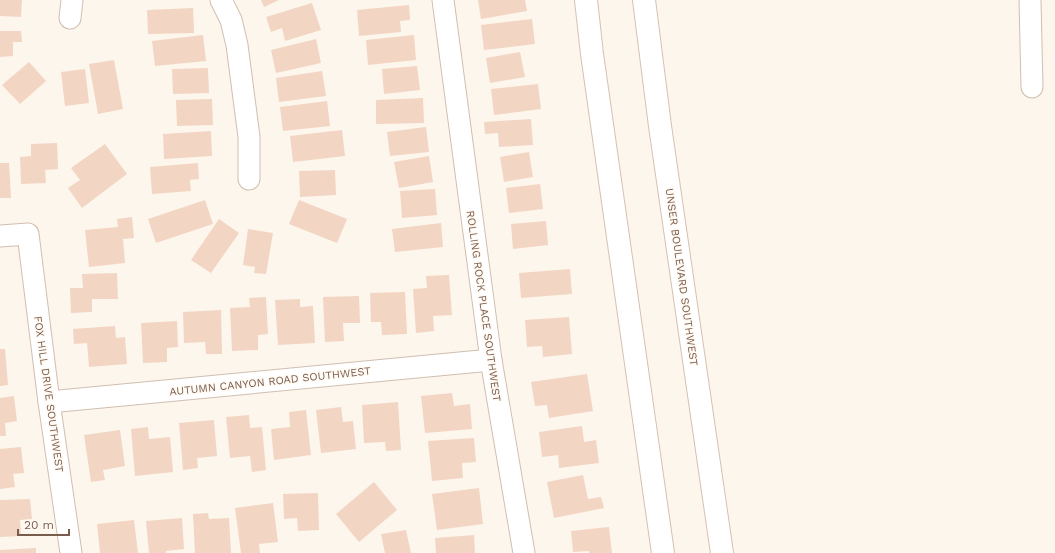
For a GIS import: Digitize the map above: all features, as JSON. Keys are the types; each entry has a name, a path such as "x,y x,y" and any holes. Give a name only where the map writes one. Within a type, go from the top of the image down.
{"main road":[{"path":"586,0 592,54 663,553"},
{"name":"UNSER BOULEVARD SOUTHWEST","path":"644,0 660,126 722,553"}],"street":[{"path":"220,0 231,20 237,44 249,137 249,179"},
{"name":"ROLLING ROCK PLACE SOUTHWEST","path":"443,0 491,360 524,553"},
{"path":"1030,0 1032,87"},
{"name":"FOX HILL DRIVE SOUTHWEST","path":"0,236 28,234 49,402 71,553"},
{"name":"AUTUMN CANYON ROAD SOUTHWEST","path":"49,402 491,360"}],"building":[{"path":"0,0 22,0 21,17 0,16"},
{"path":"261,0 279,0 264,7"},
{"path":"478,0 525,0 527,11 481,19"},
{"path":"312,3 321,30 285,41 282,28 271,32 266,17"},
{"path":"409,5 410,20 400,21 401,32 359,36 357,10"},
{"path":"193,8 194,33 148,34 147,10"},
{"path":"532,19 535,44 484,50 481,25"},
{"path":"0,31 21,31 22,42 13,42 13,56 0,57"},
{"path":"203,35 206,61 155,66 152,41"},
{"path":"414,35 416,60 368,65 366,40"},
{"path":"316,39 321,63 276,73 271,50"},
{"path":"520,52 525,77 490,83 486,58"},
{"path":"114,60 123,109 98,114 89,64"},
{"path":"29,62 46,81 20,104 2,85"},
{"path":"417,66 420,90 384,94 382,69"},
{"path":"208,68 209,93 173,94 172,69"},
{"path":"85,69 89,103 65,106 61,72"},
{"path":"322,71 326,96 279,102 276,78"},
{"path":"538,84 541,109 494,115 491,89"},
{"path":"423,98 424,123 376,124 376,100"},
{"path":"212,99 213,125 177,126 176,100"},
{"path":"327,101 330,126 283,131 280,107"},
{"path":"531,119 533,145 499,147 498,133 485,134 484,122"},
{"path":"426,127 429,152 390,156 387,132"},
{"path":"342,130 345,156 293,162 290,136"},
{"path":"211,131 212,156 164,159 163,134"},
{"path":"57,143 58,169 45,170 46,183 21,184 20,157 31,156 31,144"},
{"path":"105,144 127,174 82,208 68,188 80,180 71,168"},
{"path":"529,152 533,177 504,182 500,157"},
{"path":"429,156 433,182 399,188 394,162"},
{"path":"0,163 9,163 11,198 0,198"},
{"path":"198,163 199,179 190,180 191,191 152,194 150,167"},
{"path":"335,170 336,195 300,197 299,171"},
{"path":"540,184 543,209 509,213 506,188"},
{"path":"435,189 437,215 402,218 400,191"},
{"path":"205,200 213,224 156,243 148,219"},
{"path":"299,200 347,219 337,243 289,224"},
{"path":"132,217 134,238 123,239 125,263 89,267 85,230 118,227 117,219"},
{"path":"219,219 239,233 211,273 191,260"},
{"path":"546,221 548,245 513,249 511,224"},
{"path":"441,223 443,247 395,252 392,229"},
{"path":"248,229 273,233 266,274 254,273 255,267 243,265"},
{"path":"570,269 572,294 521,298 519,273"},
{"path":"117,273 118,299 92,299 92,312 71,313 70,288 83,288 82,274"},
{"path":"449,275 452,315 433,316 434,331 416,333 413,289 427,288 426,276"},
{"path":"405,292 407,334 382,335 381,322 371,322 370,293"},
{"path":"359,296 360,323 343,323 344,341 325,342 323,297"},
{"path":"266,297 268,334 258,335 258,350 232,351 230,308 250,307 249,298"},
{"path":"300,299 300,307 313,306 315,343 278,345 275,300"},
{"path":"221,310 222,354 206,354 205,342 184,343 183,312"},
{"path":"569,317 572,354 543,357 542,346 527,347 525,320"},
{"path":"177,321 178,347 167,348 167,362 143,363 141,323"},
{"path":"115,326 116,338 125,337 127,364 89,367 87,343 74,344 73,329"},
{"path":"0,349 5,349 8,385 0,386"},
{"path":"587,374 593,411 549,418 547,405 535,406 531,382"},
{"path":"452,393 454,406 470,404 472,429 425,433 421,396"},
{"path":"14,396 17,421 5,423 6,436 0,436 0,398"},
{"path":"398,402 401,450 386,451 385,442 364,443 362,405"},
{"path":"341,407 343,422 353,421 356,449 321,453 316,410"},
{"path":"306,410 311,455 274,460 271,429 290,427 289,412"},
{"path":"249,415 250,428 262,427 266,470 252,472 250,456 230,458 226,417"},
{"path":"214,420 217,456 197,458 198,468 183,470 179,423"},
{"path":"582,426 584,442 596,440 599,463 559,468 558,455 542,457 539,432"},
{"path":"148,427 149,439 170,437 173,472 135,476 131,429"},
{"path":"120,430 125,466 103,470 105,480 91,482 84,435"},
{"path":"474,438 476,462 462,463 463,478 432,481 428,441"},
{"path":"21,447 24,473 13,474 15,487 0,489 0,449"},
{"path":"583,475 588,499 601,497 604,508 554,518 547,482"},
{"path":"374,482 397,510 359,542 336,514"},
{"path":"479,488 483,524 437,530 432,494"},
{"path":"318,493 319,530 298,531 297,518 284,519 283,494"},
{"path":"30,499 32,519 20,520 21,536 0,537 0,500"},
{"path":"273,503 278,542 259,544 260,553 241,553 235,508"},
{"path":"208,513 209,519 229,518 231,553 195,553 193,514"},
{"path":"182,518 184,549 166,551 166,553 149,553 146,521"},
{"path":"134,520 138,553 100,553 97,524"},
{"path":"609,527 612,553 589,553 589,551 573,552 571,531"},
{"path":"406,530 411,553 385,553 381,534"},
{"path":"474,535 475,553 436,553 435,538"},
{"path":"36,548 36,553 0,553 0,550"}]}
